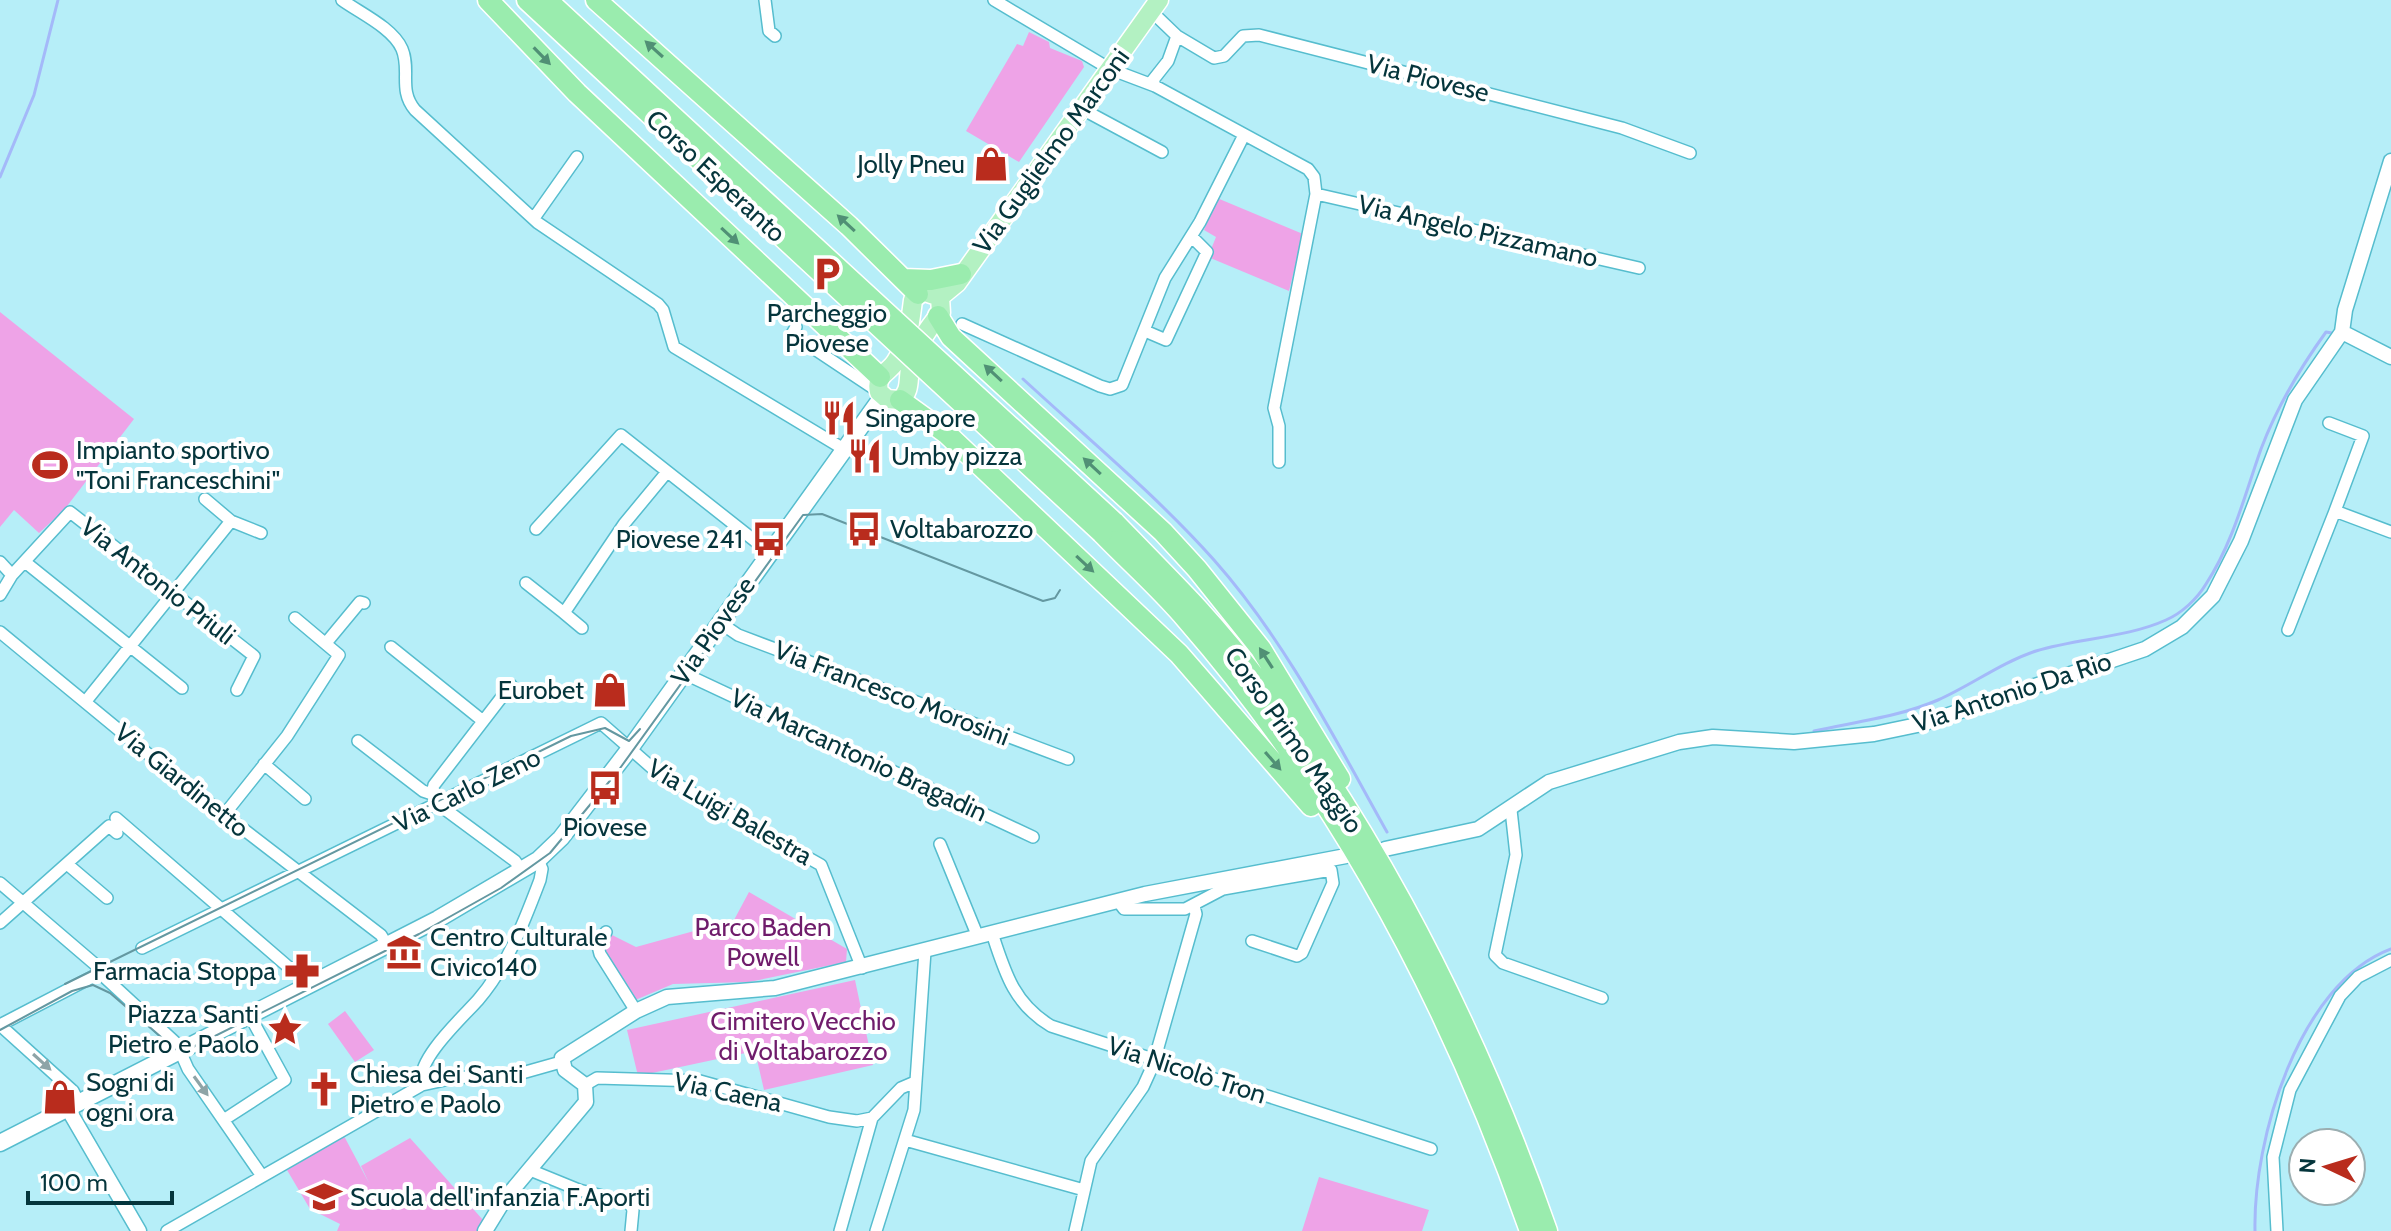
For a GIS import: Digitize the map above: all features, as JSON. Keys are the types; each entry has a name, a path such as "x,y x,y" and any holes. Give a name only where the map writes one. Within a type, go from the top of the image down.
{"highway":[{"path":"488,0 577,93 885,391 947,434 1179,654 1337,837 1406,927"},
{"name":"Corso Esperanto","path":"527,0 726,176 910,345"},
{"name":"Corso Esperanto","path":"547,0 726,176"},
{"path":"596,0 849,226 918,294"},
{"path":"903,279 931,280 961,274"},
{"path":"939,306 951,337 1163,532 1231,608 1319,741 1383,856 1406,927"},
{"name":"Corso Primo Maggio","path":"910,345 1102,533 1193,615 1406,927 1489,1081 1547,1231"},
{"name":"Corso Primo Maggio","path":"1406,927 1476,1087 1530,1231"}],"main road":[{"name":"Via Guglielmo Marconi","path":"939,306 1155,5"},
{"path":"918,294 927,291 939,306"},
{"name":"Via Piovese","path":"0,1143 306,988 538,860 561,838 631,747 885,391 913,324 912,306 918,294"},
{"name":"Via Piovese","path":"885,391 909,388 912,361 939,306"}],"street":[{"path":"342,0 392,35 401,46 404,91 415,110 534,218 658,304 663,310 674,347 842,448"},
{"path":"765,0 769,31 775,36"},
{"path":"994,0 1110,69 1155,86 1308,169 1314,177 1316,194 1274,408 1279,426 1279,462"},
{"name":"Via Piovese","path":"1155,5 1177,36 1220,59 1238,39 1259,35 1622,128 1690,153"},
{"path":"1155,86 1153,80 1168,61 1177,36"},
{"path":"1082,109 1162,152"},
{"path":"962,324 1110,389 1122,385 1169,270 1192,237 1244,135"},
{"path":"534,218 577,157"},
{"path":"2391,161 2345,310 2342,332 2391,357"},
{"name":"Via Angelo Pizzamano","path":"1316,194 1639,268"},
{"path":"1145,331 1166,340 1207,252 1192,237"},
{"path":"796,327 792,334 885,391"},
{"name":"Via Antonio Da Rio","path":"1385,849 1459,835 1511,810 1549,782 1649,750 1704,738 1794,742 1886,732 1922,724 2145,649 2168,637 2205,605 2227,572 2285,419 2342,332"},
{"path":"2288,630 2363,436 2329,423"},
{"path":"536,529 621,435 769,552"},
{"path":"564,613 624,524 667,472"},
{"path":"205,499 231,521 261,533"},
{"path":"2335,511 2391,532"},
{"name":"Via Antonio Priuli","path":"25,562 70,512 254,656 237,690"},
{"path":"86,701 231,521"},
{"path":"0,562 12,575"},
{"path":"0,595 12,575 25,562 128,648 182,688"},
{"path":"526,583 582,628"},
{"path":"326,643 357,606 364,603"},
{"path":"224,815 264,764 339,655 295,618"},
{"name":"Via Francesco Morosini","path":"719,622 738,635 1068,759"},
{"name":"Via Giardinetto","path":"0,632 224,815 381,935 387,945"},
{"path":"391,647 483,721"},
{"name":"Via Marcantonio Bragadin","path":"683,673 1033,837"},
{"path":"435,799 434,785 511,685"},
{"name":"Via Carlo Zeno","path":"299,873 435,799 601,723 631,747"},
{"path":"358,741 515,861 522,871"},
{"name":"Via Luigi Balestra","path":"631,747 633,755 659,774 821,865 862,968"},
{"path":"264,764 305,799"},
{"path":"1511,810 1516,855 1495,955 1503,963 1602,998"},
{"path":"116,818 222,907 300,977 306,988"},
{"path":"0,923 109,826 117,833"},
{"path":"940,844 985,935"},
{"path":"167,1231 422,1085 454,1078 522,1073 561,1062 564,1056 636,1011 667,997 761,991 831,976 1118,901 1346,856"},
{"path":"422,1085 420,1076 433,1052 504,966 540,880 542,869 538,860"},
{"path":"67,864 107,898"},
{"path":"1118,901 1124,909 1163,911 1194,906 1223,889 1331,870 1333,883 1302,953 1297,956 1252,941"},
{"path":"142,948 222,907 299,873"},
{"path":"0,883 97,966 100,973 169,1035 262,1176"},
{"path":"1075,1231 1093,1156 1143,1087 1155,1060 1196,914 1194,906"},
{"path":"606,932 598,946 600,954 636,1011"},
{"name":"Via Nicolò Tron","path":"985,935 1030,1014 1051,1026 1431,1149"},
{"path":"876,1231 914,1110 925,951"},
{"path":"2277,1231 2273,1157 2290,1090 2340,996 2358,977 2391,960"},
{"path":"100,973 0,1025 73,1091 74,1106 139,1231"},
{"path":"225,1119 285,1080 250,1016"},
{"path":"485,1231 504,1200 586,1102 585,1085 568,1073 561,1062"},
{"name":"Via Caena","path":"585,1085 597,1078 678,1079 722,1086 829,1117 857,1121 872,1118"},
{"path":"840,1231 872,1118 901,1088 915,1082"},
{"path":"905,1140 1084,1190"},
{"path":"530,1170 579,1190 630,1203 633,1210 631,1231"}],"green space":[{"path":"1029,32 1049,42 1050,48 1082,61 1084,67 1019,162 966,131 1017,44 1023,46"},
{"path":"1217,198 1303,234 1289,291 1208,257 1216,237 1204,230"},
{"name":"Impianto sportivo \"Toni Franceschini\"","path":"0,312 134,419 64,510 39,533 14,510 0,527"},
{"name":"Parco Baden Powell","path":"749,892 847,949 846,962 749,982 673,984 633,1001 603,953 602,945 610,934 636,947 734,920"},
{"name":"Cimitero Vecchio di Voltabarozzo","path":"855,980 873,1065 764,1090 755,1051 638,1076 627,1030"},
{"path":"345,1011 374,1050 355,1062 328,1024"},
{"path":"344,1136 369,1183 361,1166 410,1138 483,1220 477,1231 337,1231 340,1224 310,1209 287,1170"},
{"path":"1319,1177 1429,1210 1422,1231 1302,1231"}],"waterway":[{"path":"0,177 34,95 58,0"},
{"path":"1814,731 1923,706 2036,651 2135,631 2166,620 2183,609 2202,590 2224,552 2267,433 2282,403 2326,332 2332,333"},
{"path":"1023,379 1169,513 1240,591 1308,691 1387,832"},
{"path":"2255,1231 2262,1153 2287,1069 2330,995 2358,967 2391,949"}],"tram line":[{"path":"0,1030 72,991 93,985 110,993 175,1049 185,1051 419,934 501,888 550,853 618,771 803,515 822,514 1043,601 1055,598 1060,590"},
{"path":"65,984 571,736 605,728 629,741 640,729"}],"place":[{"name":"Jolly Pneu","path":"991,164"},
{"name":"Parcheggio Piovese","path":"827,274"},
{"name":"Singapore","path":"839,418"},
{"name":"Umby pizza","path":"865,456"},
{"name":"Impianto sportivo \"Toni Franceschini\"","path":"50,465"},
{"name":"Voltabarozzo","path":"864,529"},
{"name":"Piovese 241","path":"769,539"},
{"name":"Eurobet","path":"610,690"},
{"name":"Piovese","path":"605,788"},
{"name":"Centro Culturale Civico140","path":"404,952"},
{"name":"Farmacia Stoppa","path":"302,971"},
{"name":"Piazza Santi Pietro e Paolo","path":"285,1029"},
{"name":"Chiesa dei Santi Pietro e Paolo","path":"324,1089"},
{"name":"Sogni di ogni ora","path":"60,1097"},
{"name":"Scuola dell'infanzia F.Aporti","path":"324,1197"}]}
